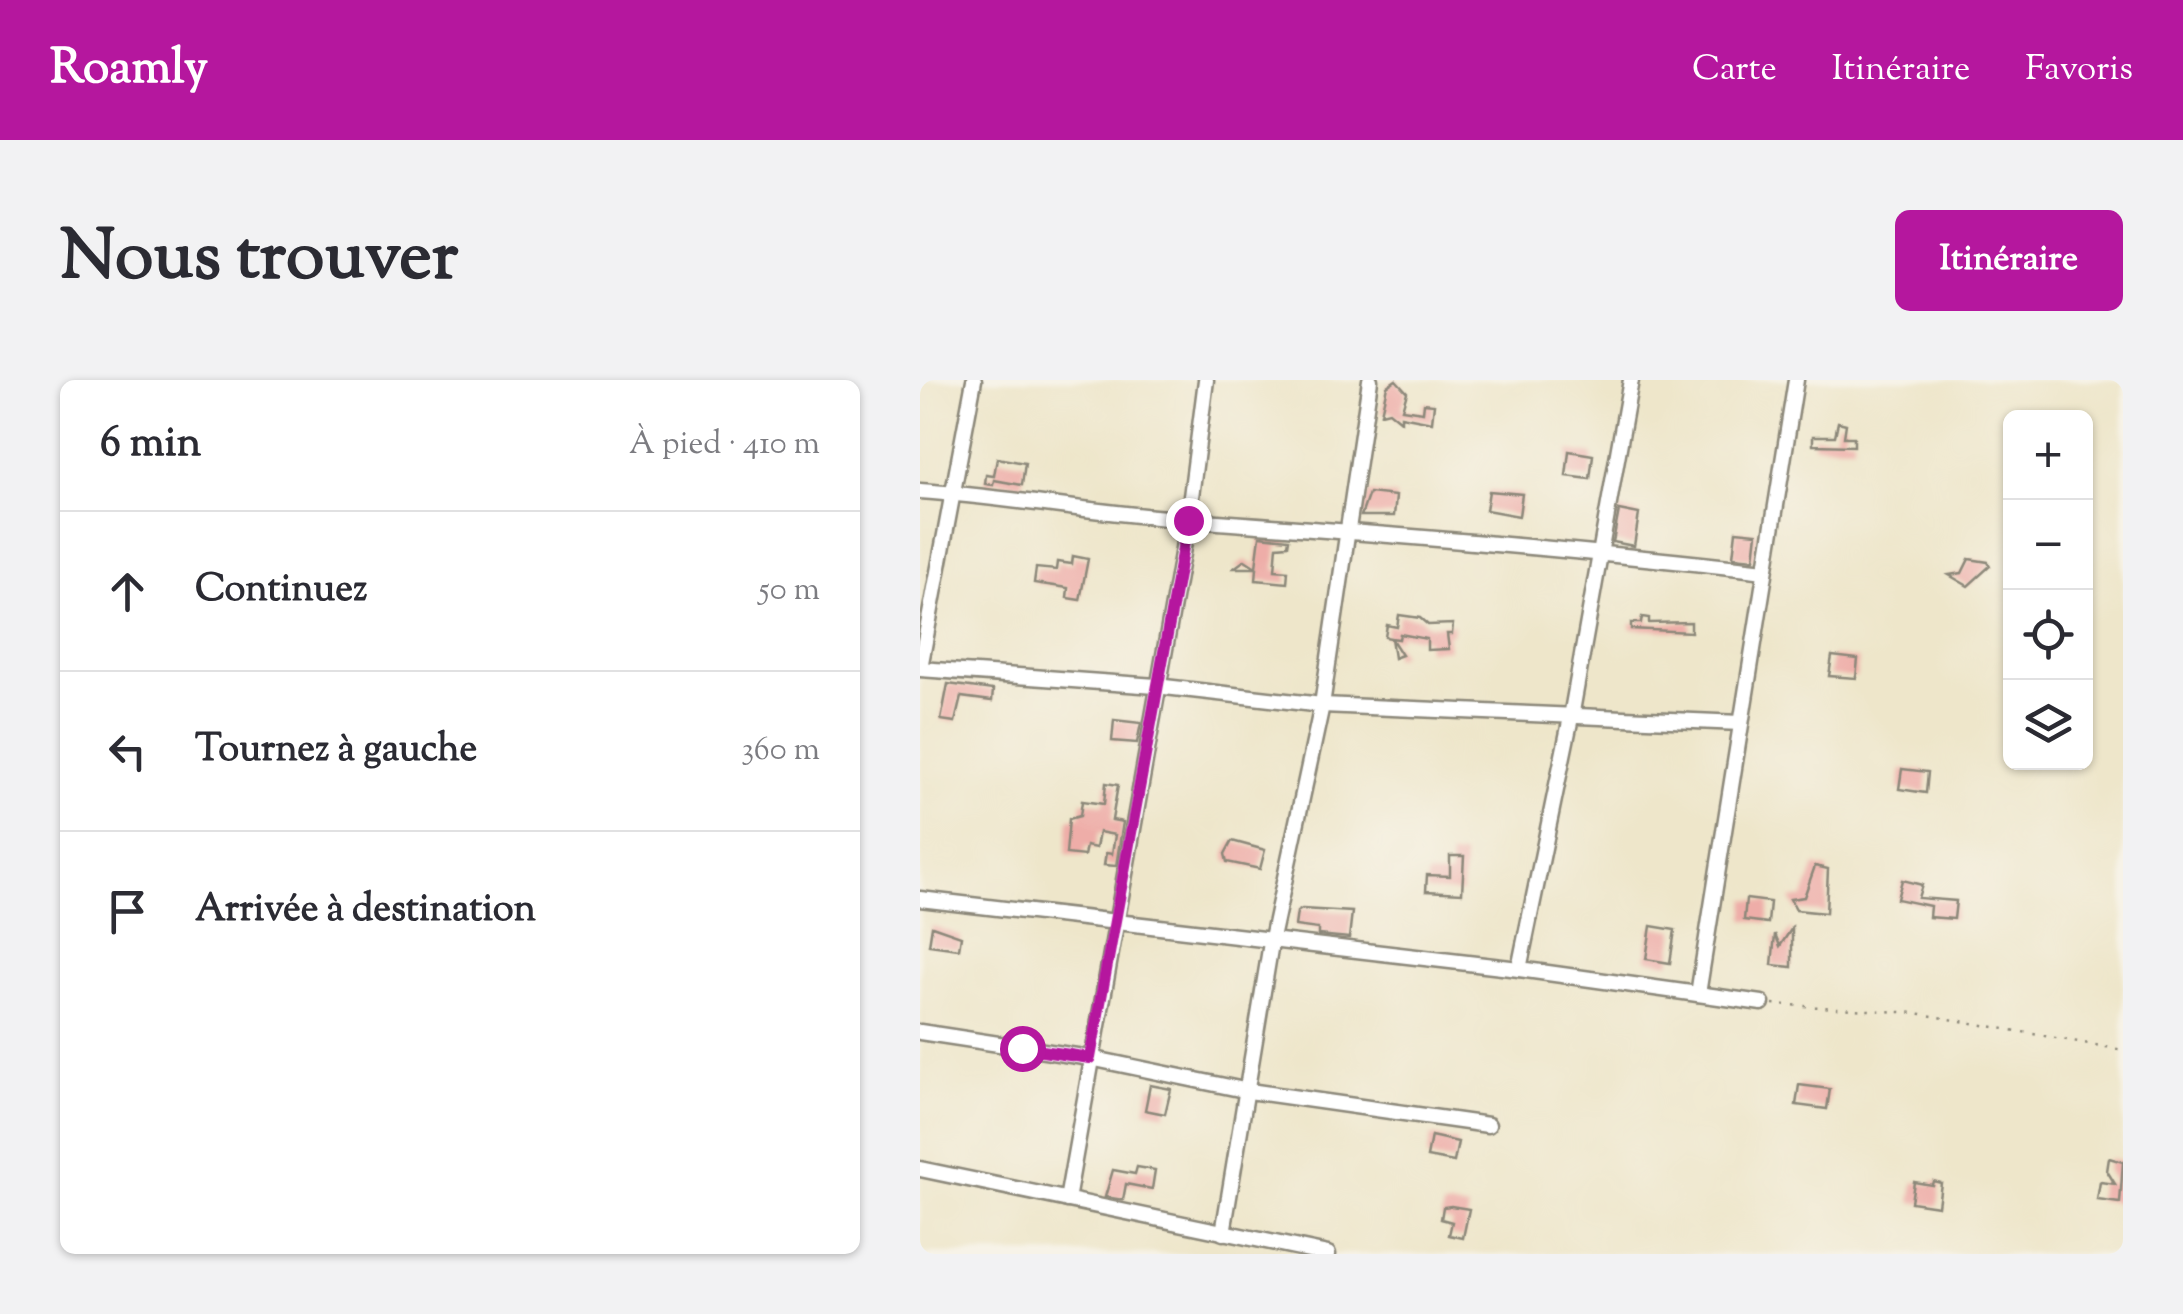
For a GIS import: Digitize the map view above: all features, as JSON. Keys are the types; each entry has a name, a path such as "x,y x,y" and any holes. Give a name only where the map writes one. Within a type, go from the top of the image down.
{"street":[{"path":"974,380 920,668 1156,686 1322,705 1742,724"},
{"path":"1067,1200 1188,520 1206,380"},
{"path":"1223,1233 1271,943 1322,705 1370,380"},
{"path":"1518,969 1571,718 1631,380"},
{"path":"1698,994 1796,380"},
{"path":"920,491 1188,520 1350,529 1598,552 1765,572"},
{"path":"920,899 1116,925 1518,969 1762,1003"},
{"path":"920,1032 1090,1058 1249,1091 1488,1125"},
{"path":"920,1169 1328,1254"}],"path":[{"path":"1762,1003 1916,1012 2123,1050"}],"building":[{"path":"1396,380 1407,392 1402,409 1423,412 1424,403 1434,404 1432,422 1401,416 1401,421 1389,411 1381,413 1387,386"},
{"path":"1838,422 1846,424 1844,437 1854,437 1854,446 1813,445 1813,436 1835,436"},
{"path":"1569,451 1593,455 1590,479 1566,476"},
{"path":"997,458 1025,463 1022,485 994,480 993,485 985,484 986,475 994,476"},
{"path":"1489,491 1522,494 1519,516 1486,510"},
{"path":"1369,493 1396,496 1394,516 1361,516"},
{"path":"1619,510 1639,514 1634,546 1613,542"},
{"path":"1736,531 1757,533 1754,559 1733,557"},
{"path":"1260,536 1289,539 1288,545 1277,546 1275,570 1288,571 1287,583 1256,580 1257,568 1234,568 1245,560 1256,567"},
{"path":"1073,556 1088,559 1080,600 1067,598 1068,588 1034,583 1036,568 1056,570 1057,562 1072,564"},
{"path":"1969,559 1988,562 1990,566 1968,586 1949,575 1962,573"},
{"path":"1399,615 1420,618 1428,625 1453,624 1452,634 1447,634 1449,649 1427,650 1427,639 1400,634 1399,639 1385,637 1387,625 1397,627"},
{"path":"1642,617 1649,618 1649,623 1691,622 1691,632 1631,629 1631,623 1641,623"},
{"path":"1391,638 1402,655 1394,658"},
{"path":"1832,656 1858,659 1856,678 1829,676"},
{"path":"948,684 993,690 992,701 961,697 955,722 941,720"},
{"path":"1114,720 1141,723 1137,743 1112,741"},
{"path":"1902,769 1928,772 1926,793 1899,789"},
{"path":"1106,783 1118,785 1112,820 1123,822 1116,866 1104,865 1106,853 1112,854 1115,835 1099,832 1096,848 1086,846 1084,856 1066,854 1069,819 1080,816 1082,801 1104,804"},
{"path":"1232,841 1265,850 1260,869 1227,862 1225,854"},
{"path":"1450,856 1464,856 1462,893 1426,891 1427,875 1450,876"},
{"path":"1815,866 1828,869 1826,913 1796,910 1790,899 1804,897"},
{"path":"1902,880 1922,885 1918,898 1956,901 1954,919 1929,917 1930,906 1897,899"},
{"path":"1746,899 1770,902 1768,923 1744,920"},
{"path":"1297,912 1352,912 1349,938 1318,935 1318,929 1295,926"},
{"path":"932,926 961,936 959,949 929,945"},
{"path":"1651,926 1675,930 1670,963 1646,959"},
{"path":"1792,928 1792,967 1772,965 1775,934 1780,946"},
{"path":"1150,1085 1171,1089 1165,1114 1145,1110"},
{"path":"1799,1085 1830,1089 1827,1109 1796,1105"},
{"path":"1431,1136 1458,1142 1454,1162 1427,1157"},
{"path":"2109,1158 2123,1162 2120,1203 2097,1200 2100,1182 2115,1184 2107,1171"},
{"path":"1137,1167 1155,1170 1152,1189 1126,1184 1123,1200 1105,1197 1113,1170 1135,1174"},
{"path":"1933,1181 1941,1183 1938,1206 1911,1202 1914,1182 1932,1185"},
{"path":"1443,1207 1469,1209 1463,1238 1449,1235 1452,1222 1441,1219"}],"route":[{"path":"1022,1048 1090,1058 1188,520"}]}
